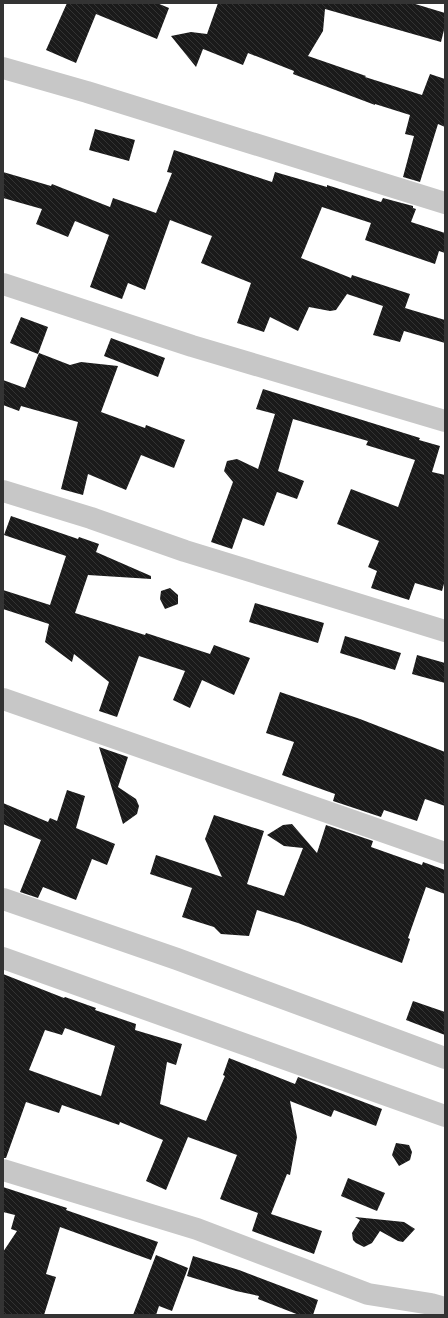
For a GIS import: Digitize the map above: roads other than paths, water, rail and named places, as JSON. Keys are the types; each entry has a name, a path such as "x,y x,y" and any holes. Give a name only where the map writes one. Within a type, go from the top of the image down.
{"street":[{"path":"3,68 87,92 445,203"},
{"path":"3,284 192,346 445,422"},
{"path":"3,491 91,518 185,551 445,631"},
{"path":"3,699 445,853"},
{"path":"3,899 177,959 445,1058"},
{"path":"3,958 445,1116"},
{"path":"3,1170 197,1229 368,1294 432,1304 445,1308"}]}
